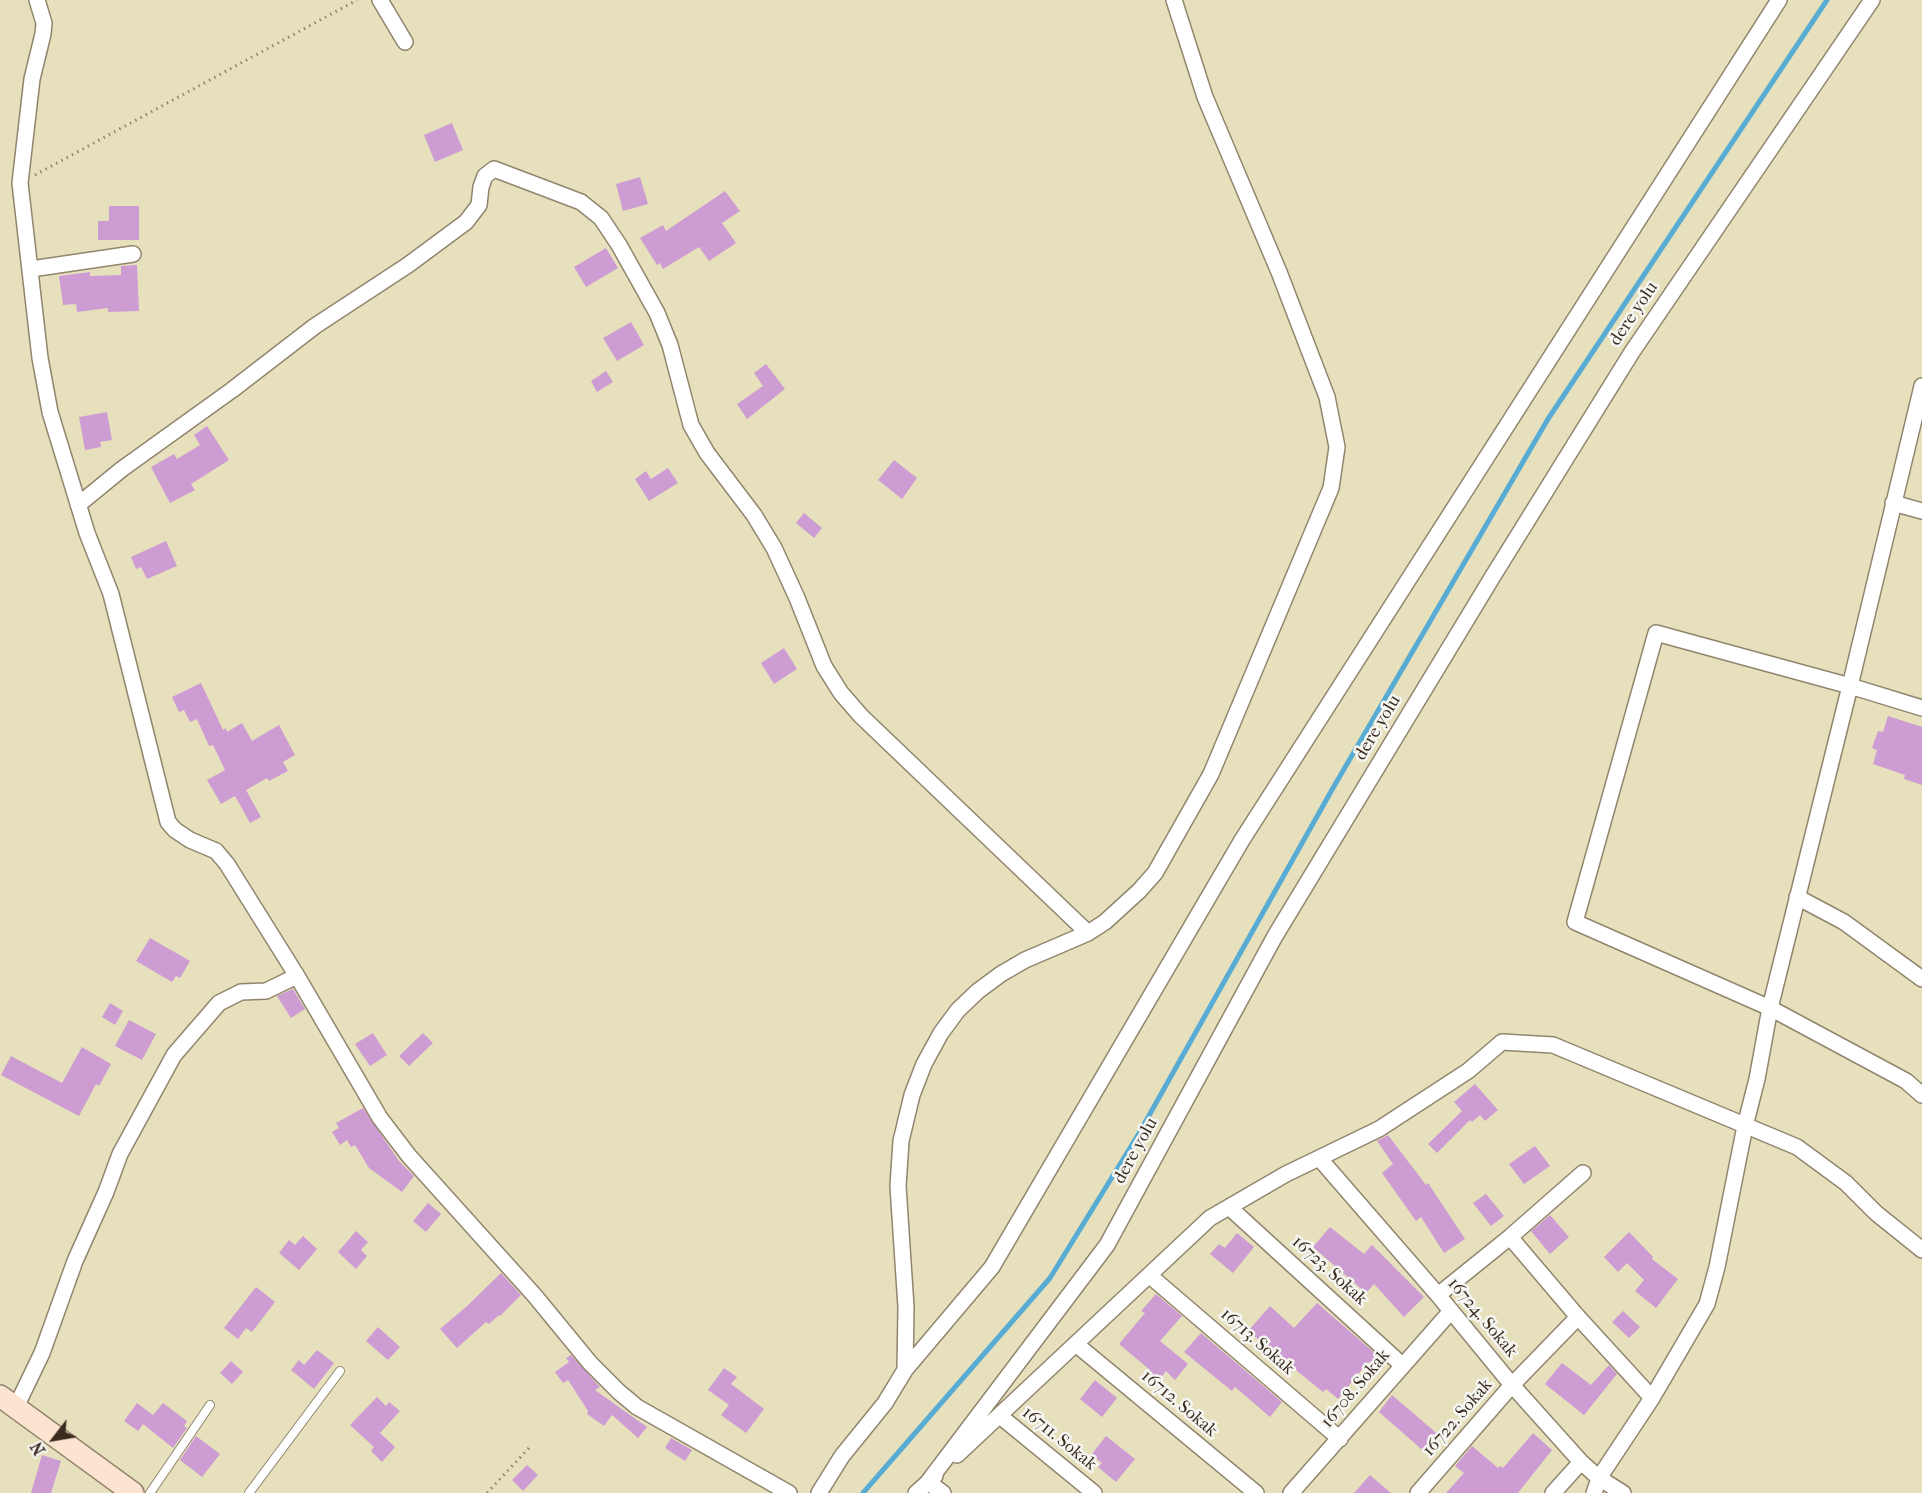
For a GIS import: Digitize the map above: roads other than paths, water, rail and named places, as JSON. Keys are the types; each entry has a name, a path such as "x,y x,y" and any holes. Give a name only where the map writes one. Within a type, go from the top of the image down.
{"main road":[{"path":"8,1401 133,1493"}],"street":[{"path":"37,0 44,22 43,34 33,79 20,183 40,358 50,412 78,505 111,594 168,822 190,840 216,851 227,864 297,976 380,1118 409,1156 611,1385 637,1407 789,1493"},
{"path":"380,0 405,42"},
{"path":"905,1370 906,1307 898,1186 901,1141 912,1095 924,1064 941,1033 958,1010 978,991 1025,960 1088,933 1120,909 1155,873 1211,774 1327,497 1335,469 1337,447 1327,397 1279,272 1205,97 1174,0"},
{"path":"819,1493 842,1456 885,1403 905,1370 992,1267 1242,840 1779,0"},
{"name":"dere yolu","path":"928,1482 1107,1245 1275,936 1493,576 1632,352 1872,0"},
{"path":"78,505 122,469 232,390 315,326 408,265 466,222 479,205 485,176 494,169 581,202 601,218 657,313 670,345 691,425 707,453 754,514 774,548 824,666 841,693 861,716 1088,933"},
{"path":"31,268 133,254"},
{"path":"1596,1486 1652,1398 1707,1304 1717,1267 1744,1126 1757,1078 1770,1008 1922,386"},
{"path":"1893,503 1922,511"},
{"path":"1922,708 1656,633 1575,922 1770,1008 1906,1081 1922,1095"},
{"path":"1797,897 1844,922 1922,979"},
{"path":"8,1401 42,1353 75,1262 120,1154 174,1055 219,1003 241,992 266,991 297,976"},
{"path":"916,1493 1077,1345 1210,1218 1286,1174 1379,1129 1468,1071 1502,1042 1553,1045 1797,1146 1846,1183 1876,1213 1922,1250"},
{"name":"16724. Sokak","path":"1320,1159 1438,1295 1512,1385 1581,1462 1596,1486 1623,1493"},
{"path":"1438,1295 1510,1237 1583,1173"},
{"name":"16723. Sokak","path":"1229,1207 1402,1365"},
{"path":"1510,1237 1578,1317 1652,1398"},
{"name":"16713. Sokak","path":"1149,1275 1340,1439"},
{"name":"16708. Sokak","path":"1291,1493 1451,1311"},
{"name":"16722. Sokak","path":"1418,1493 1512,1385 1578,1317"},
{"name":"16712. Sokak","path":"1077,1345 1256,1493"},
{"name":"16711. Sokak","path":"1000,1416 1094,1493"},
{"path":"1553,1493 1581,1462"},
{"path":"928,1482 943,1493"}],"lane":[{"path":"249,1493 340,1371"},
{"path":"150,1493 210,1405"}],"waterway":[{"path":"863,1493 1050,1278 1138,1135 1333,788 1548,419 1827,0"}]}
